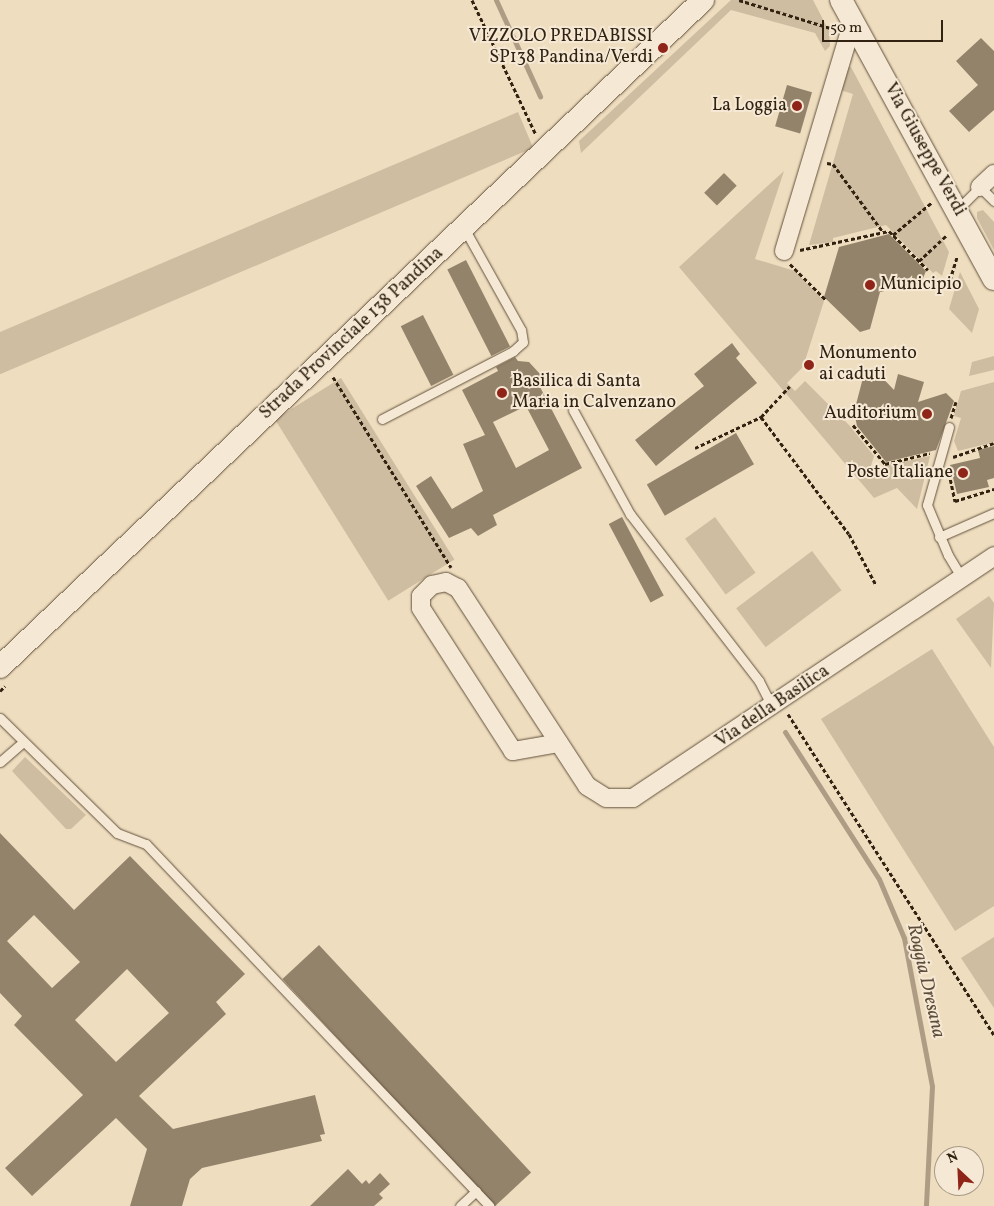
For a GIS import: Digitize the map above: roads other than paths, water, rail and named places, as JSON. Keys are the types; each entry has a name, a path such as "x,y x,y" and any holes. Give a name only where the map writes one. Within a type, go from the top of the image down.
{"street":[{"name":"Strada Provinciale 138 Pandina","path":"0,667 703,0"},
{"name":"Via Giuseppe Verdi","path":"841,0 844,25 957,210 994,279"},
{"path":"784,251 811,159 844,25"},
{"path":"980,187 994,174"},
{"name":"Via della Basilica","path":"559,744 513,751 421,608 421,596 432,585 446,582 458,588 587,786 606,798 633,798 776,705 994,556"}],"lane":[{"path":"957,210 980,187 994,201"},
{"path":"382,419 512,351 522,342 521,330 464,228"},
{"path":"573,410 630,514 760,681 776,705"},
{"path":"949,427 927,505 939,536 962,578"},
{"path":"939,536 994,513"},
{"path":"0,718 117,833 146,844 490,1206"},
{"path":"0,762 24,742"},
{"path":"460,1206 476,1191"}],"waterway":[{"name":"Roggia Dresana","path":"496,0 540,96"},
{"name":"Roggia Dresana","path":"785,732 879,879 904,938 932,1086 926,1206"}],"place":[{"name":"VIZZOLO PREDABISSI SP138 Pandina/Verdi","path":"663,48"},
{"name":"La Loggia","path":"797,106"},
{"name":"Municipio","path":"870,285"},
{"name":"Monumento ai caduti","path":"809,365"},
{"name":"Basilica di Santa Maria in Calvenzano","path":"502,393"},
{"name":"Auditorium","path":"927,414"},
{"name":"Poste Italiane","path":"963,473"}]}
